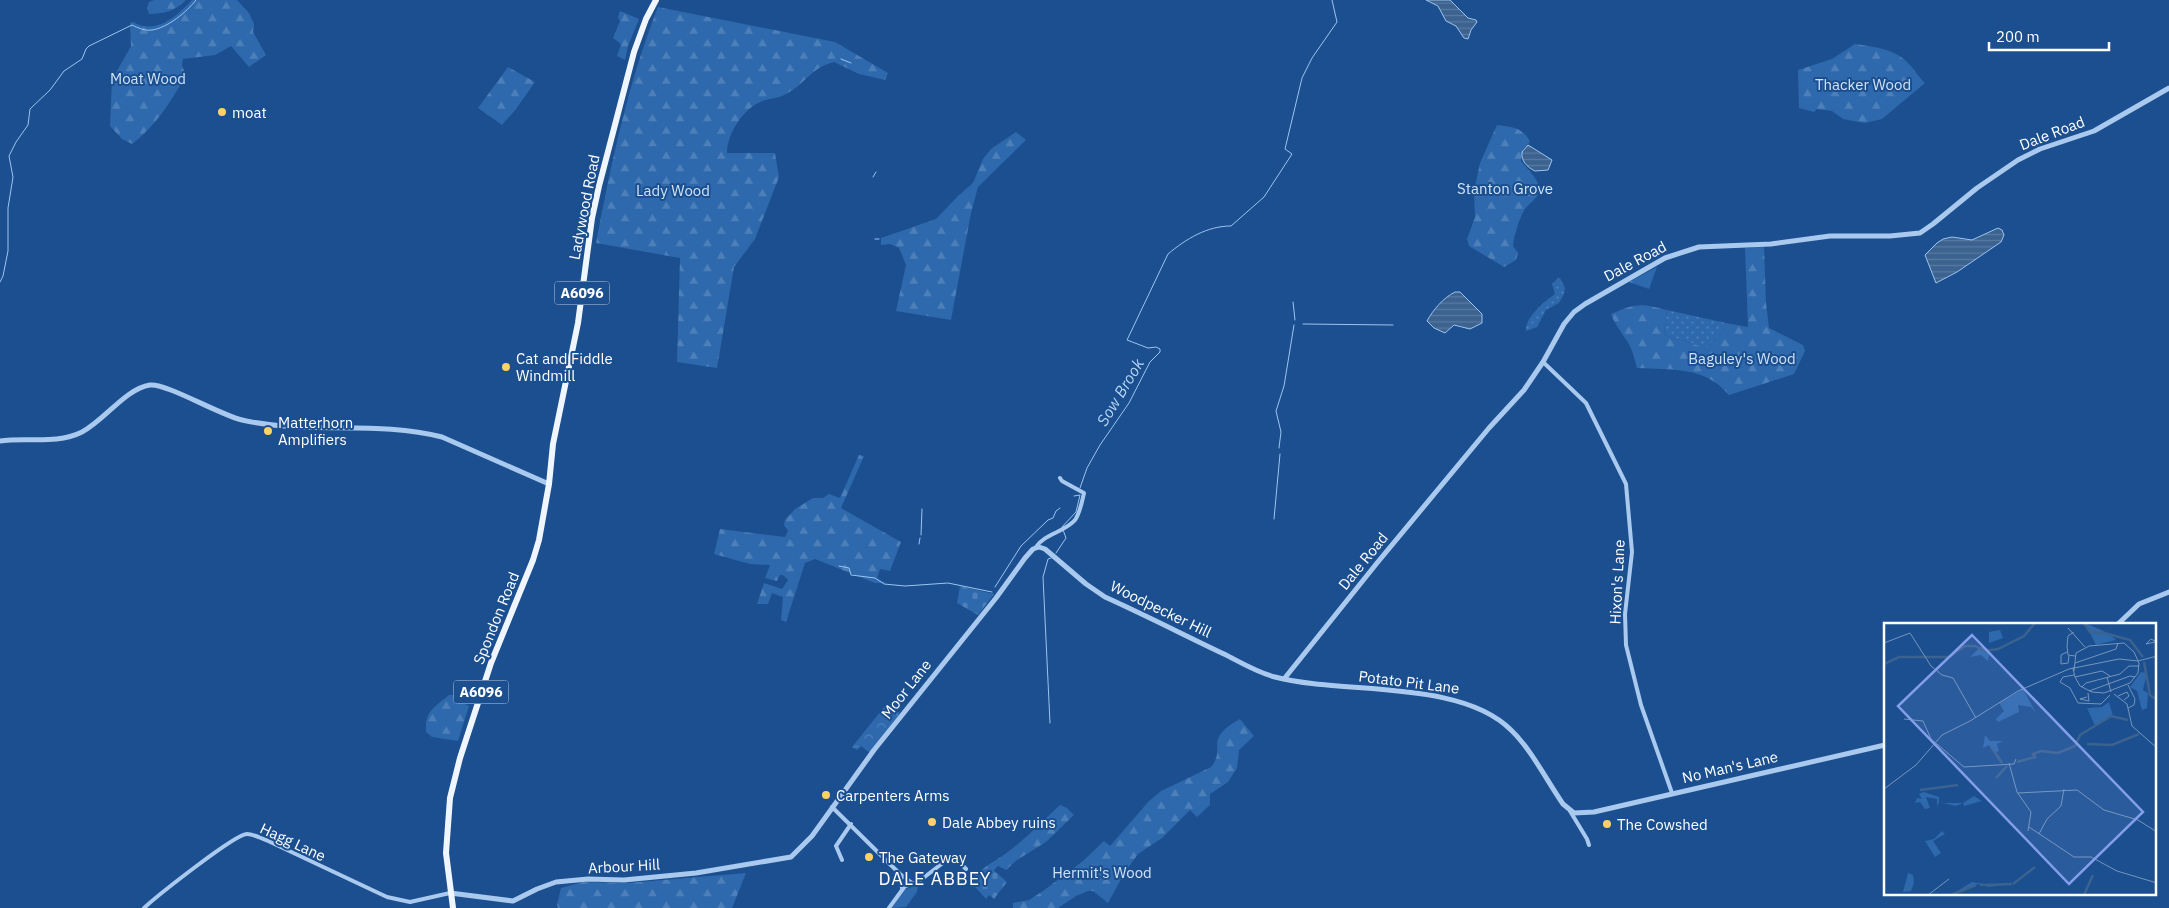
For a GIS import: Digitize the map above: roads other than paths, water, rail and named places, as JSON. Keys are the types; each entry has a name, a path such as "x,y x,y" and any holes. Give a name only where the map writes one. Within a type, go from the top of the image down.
{"main road":[{"name":"Ladywood Road","path":"549,484 558,412 578,324 592,218 599,186 634,52 644,24 656,0"},
{"name":"Spondon Road","path":"453,908 446,854 452,790 460,758 491,663 533,560 543,524 549,484"}],"street":[{"name":"Dale Road","path":"1284,679 1489,428 1524,390 1543,362 1564,324 1574,312 1623,280 1671,255 1703,246 1771,244 1822,237 1896,236 1920,232 1933,224 1977,188 2018,160 2040,149 2094,131 2169,88"},
{"name":"Hixon's Lane","path":"1543,362 1586,403 1626,484 1632,552 1625,608 1626,645 1641,705 1672,794"},
{"path":"0,441 51,440 72,436 93,425 137,390 157,385 229,417 249,421 297,426 371,427 429,433 467,446 549,484"},
{"path":"1036,547 1042,541 1068,526 1077,516 1084,493 1060,478"},
{"name":"Woodpecker Hill","path":"1036,547 1045,549 1091,588 1105,597 1268,675 1284,679"},
{"name":"Moor Lane","path":"800,850 874,750 1000,593 1025,558 1036,547"},
{"path":"2119,623 2139,604 2169,592"},
{"name":"Potato Pit Lane","path":"1284,679 1437,697 1473,705 1494,716 1514,732 1563,804 1570,811 1589,845"},
{"name":"No Man's Lane","path":"1580,814 1884,745"},
{"path":"832,807 900,874 912,883"},
{"path":"1570,811 1580,814 1577,824"},
{"path":"842,860 836,846 851,824"},
{"name":"Hagg Lane","path":"144,908 212,856 240,836 247,834 266,840 387,897 410,902 450,893"},
{"name":"Arbour Hill","path":"450,893 513,902 537,889 556,882 588,879 624,880 696,873 786,858 800,850"},
{"path":"889,908 902,888 918,882 940,863 956,858 966,869"},
{"path":"900,874 902,888"}],"waterway":[{"path":"0,282 8,251 8,208 13,177 9,156 28,125 30,109 50,90 64,71 82,59 89,46 132,25 142,29 158,29 182,14 196,0"},
{"name":"Sow Brook","path":"1080,488 1087,468 1100,445 1129,403 1150,362 1160,352 1160,349 1156,347 1148,348 1127,340 1168,254 1197,234 1214,228 1231,226 1264,197 1292,154 1285,149 1302,78 1312,58 1337,22 1332,0"},
{"path":"841,59 851,63"},
{"path":"873,177 876,172"},
{"path":"1293,302 1295,320"},
{"path":"1303,324 1393,325"},
{"path":"1279,448 1281,432 1276,411 1284,386 1294,325"},
{"path":"1274,519 1280,454"},
{"name":"Sow Brook","path":"1056,553 1066,538 1062,527 1076,512 1080,495 1074,496"},
{"path":"995,587 1021,546 1048,520 1053,518 1056,511 1060,508"},
{"path":"921,535 922,509"},
{"path":"919,544 920,538"},
{"name":"Sow Brook","path":"1050,723 1043,577 1048,559 1051,558"},
{"path":"839,566 849,568 851,575 875,578 884,584 905,586 948,583 992,592"}],"place":[{"name":"moat","path":"222,112"},
{"name":"Cat and Fiddle Windmill","path":"506,367"},
{"name":"Matterhorn Amplifiers","path":"268,431"},
{"name":"Carpenters Arms","path":"826,795"},
{"name":"Dale Abbey ruins","path":"932,822"},
{"name":"The Cowshed","path":"1607,824"},
{"name":"The Gateway","path":"869,857"}],"district":[{"name":"DALE ABBEY","path":"935,878"}],"park label":[{"name":"Moat Wood","path":"148,78"},
{"name":"Thacker Wood","path":"1863,84"},
{"name":"Stanton Grove","path":"1505,188"},
{"name":"Lady Wood","path":"673,190"},
{"name":"Baguley's Wood","path":"1742,358"},
{"name":"Hermit's Wood","path":"1102,872"}]}
